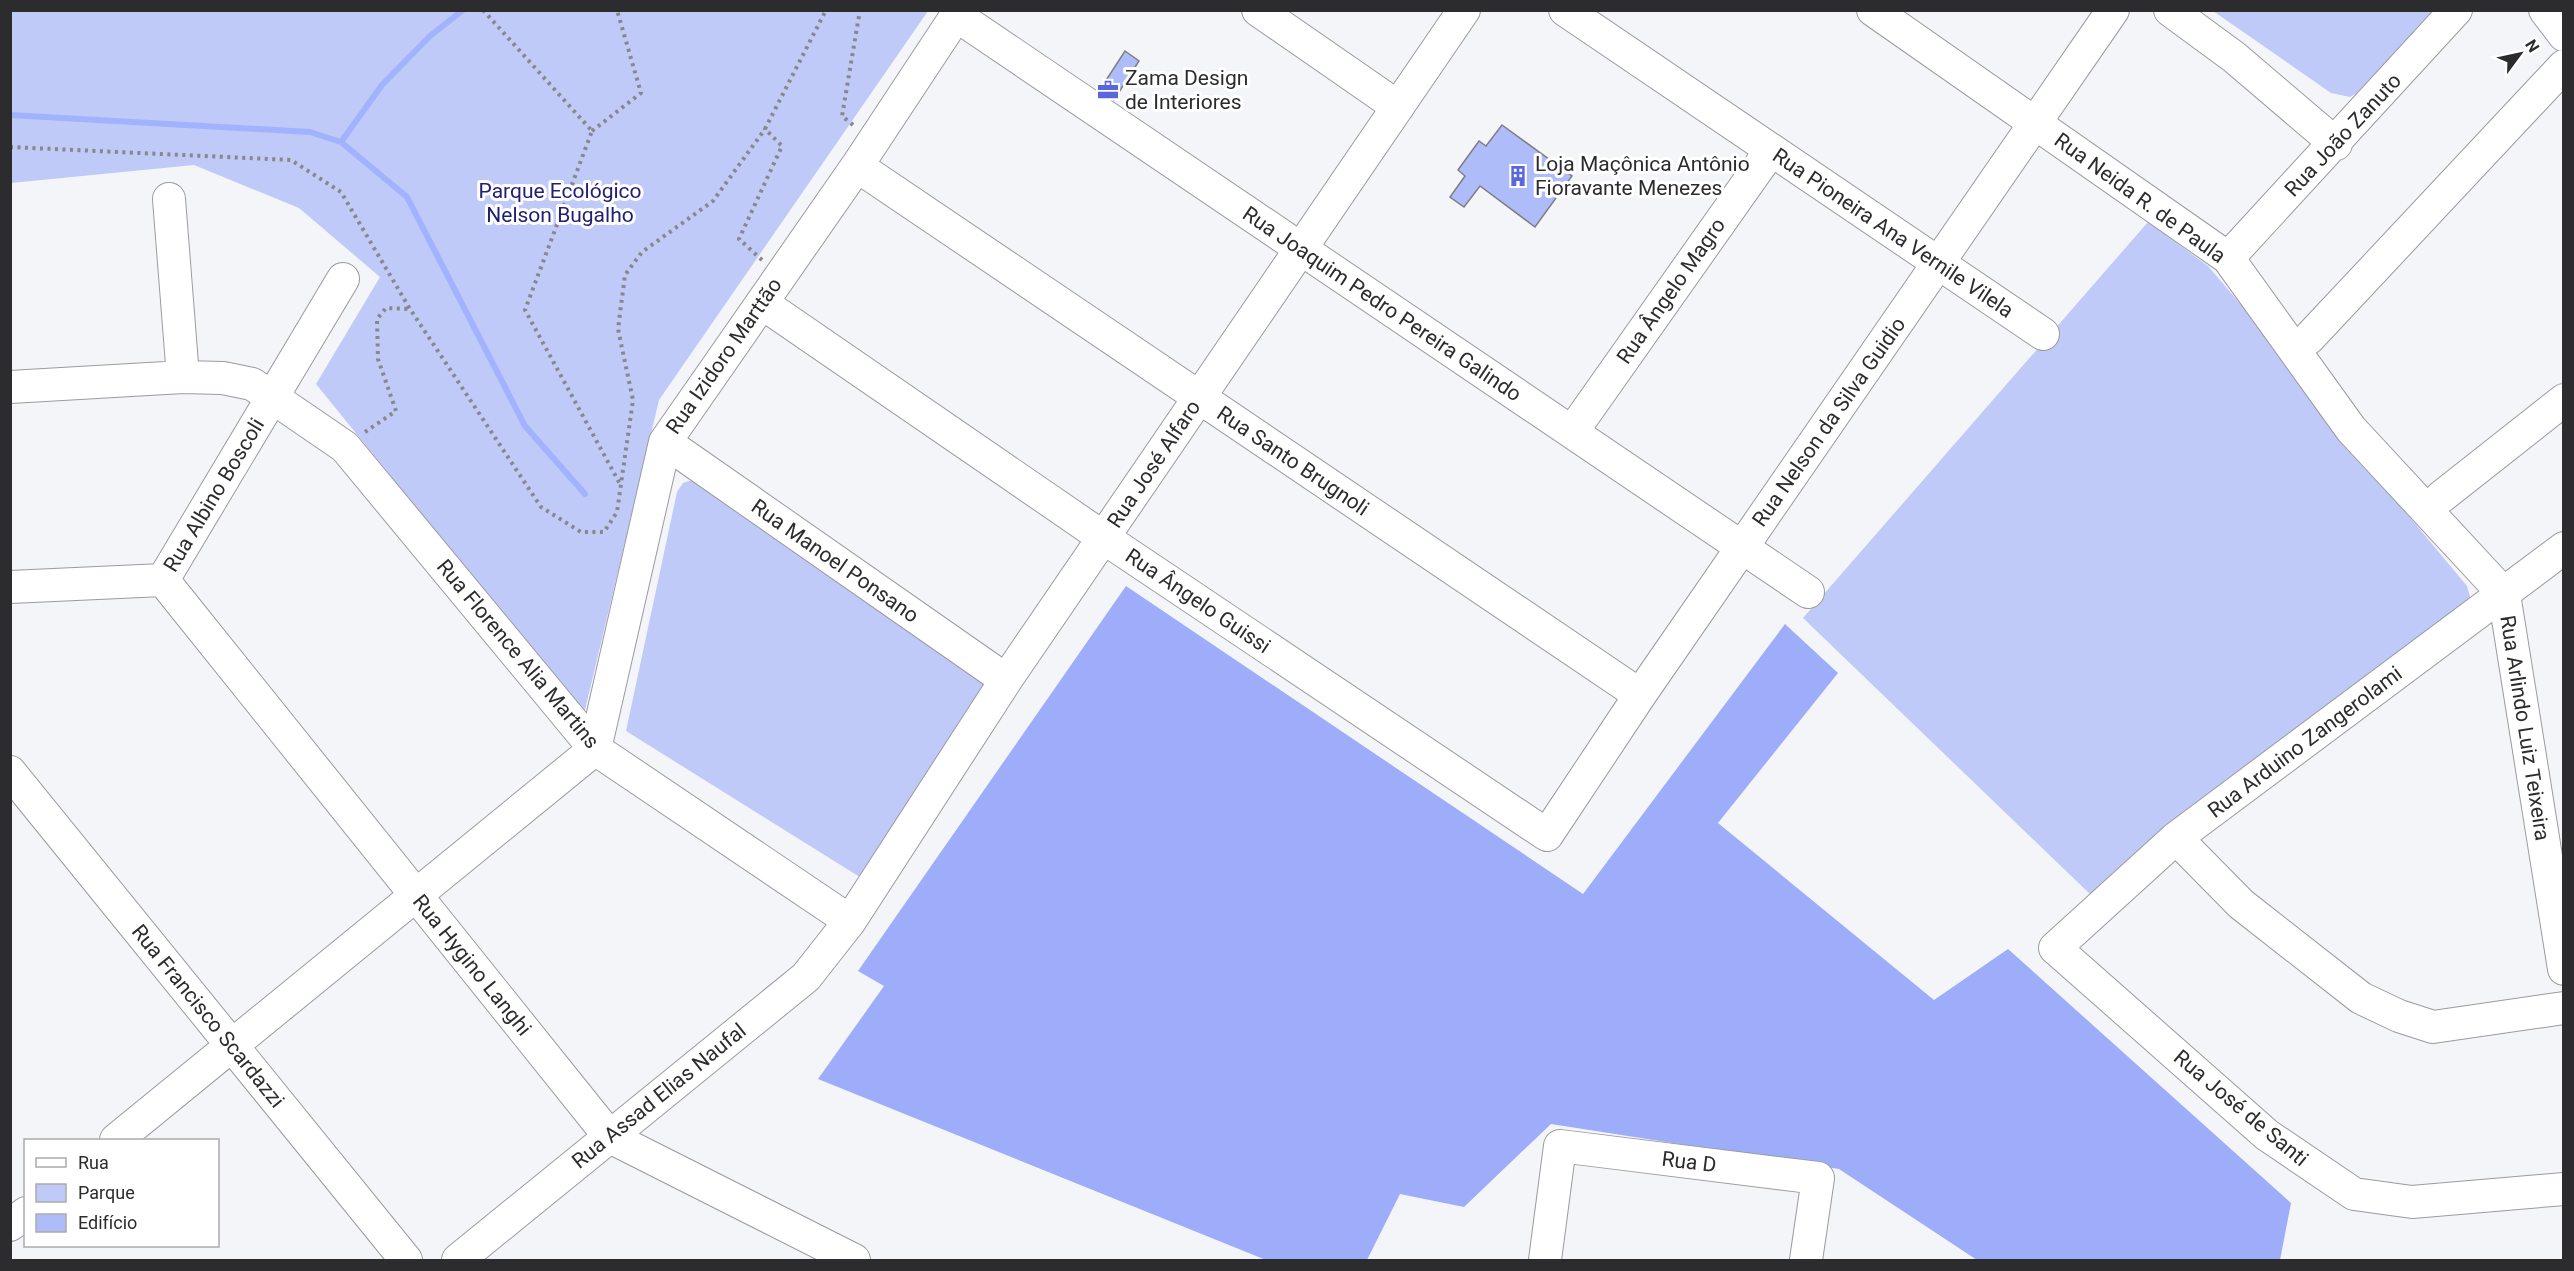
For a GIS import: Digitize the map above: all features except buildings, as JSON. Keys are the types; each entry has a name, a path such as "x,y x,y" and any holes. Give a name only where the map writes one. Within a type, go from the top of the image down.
{"street":[{"path":"1258,10 1398,107"},
{"name":"Rua José Alfaro","path":"850,921 1006,680 1464,10"},
{"name":"Rua Pioneira Ana Vernile Vilela","path":"1565,10 2043,334"},
{"name":"Rua Neida R. de Paula","path":"1873,10 2228,258 2351,429 2504,594"},
{"name":"Rua Nelson da Silva Guidio","path":"1547,835 1640,695 2113,10"},
{"path":"2170,10 2234,57 2336,144"},
{"name":"Rua João Zanuto","path":"2228,258 2336,144 2456,10"},
{"path":"2545,10 2564,34"},
{"name":"Rua Izidoro Marttão","path":"595,748 665,442 866,154 959,13"},
{"name":"Rua Joaquim Pedro Pereira Galindo","path":"959,13 1301,249 1808,592"},
{"path":"2310,338 2564,66"},
{"name":"Rua Ângelo Magro","path":"1572,432 1771,150"},
{"name":"Rua Santo Brugnoli","path":"866,154 1200,398 1640,695"},
{"path":"169,198 183,377"},
{"name":"Rua Albino Boscoli","path":"10,587 163,580 343,279"},
{"name":"Rua Ângelo Guissi","path":"762,303 1104,538 1547,835"},
{"name":"Rua Florence Alia Martins","path":"10,387 183,377 224,378 252,384 345,447 595,748 850,921"},
{"path":"2441,497 2564,400"},
{"name":"Rua Manoel Ponsano","path":"665,442 1006,680"},
{"name":"Rua Arduino Zangerolami","path":"2055,948 2176,838 2564,548"},
{"name":"Rua Hygino Langhi","path":"163,580 610,1137 854,1260"},
{"name":"Rua Arlindo Luiz Teixeira","path":"2504,594 2564,969"},
{"path":"117,1139 595,748"},
{"name":"Rua Francisco Scardazzi","path":"16,792 231,1045 406,1260"},
{"path":"2176,838 2241,904 2361,998 2399,1016 2433,1027 2564,1008"},
{"name":"Rua Assad Elias Naufal","path":"458,1260 806,977 850,921"},
{"name":"Rua José de Santi","path":"2055,948 2267,1136 2354,1194 2412,1202 2564,1188"},
{"name":"Rua D","path":"1545,1260 1560,1146 1818,1178 1806,1260"},
{"path":"10,1225 24,1214"}],"path":[{"path":"483,10 592,131"},
{"path":"617,10 641,93 592,131 525,310 621,485"},
{"path":"10,147 291,160 341,192 410,309 541,507 581,532 604,532 617,512 633,400 618,329 625,275 642,252 713,201 765,129 826,10"},
{"path":"860,10 842,116 866,154"},
{"path":"765,129 782,146 740,239 780,277"},
{"path":"345,447 396,411 378,359 377,319 386,308 410,309"}],"green space":[{"name":"Parque Ecológico Nelson Bugalho","path":"11,11 928,11 659,400 584,714 316,384 380,277 299,208 194,165 11,183"},
{"path":"2213,11 2437,11 2368,87 2350,97 2331,93"},
{"path":"2148,222 2208,266 2260,327 2303,389 2467,586 2471,600 2092,896 1803,618"},
{"path":"692,480 991,685 863,879 626,731 677,492 683,483"}],"shaded area":[{"path":"1126,586 1583,894 1785,624 1838,673 1718,823 1934,1000 2008,949 2291,1203 2280,1260 1977,1260 1839,1169 1551,1124 1464,1207 1400,1194 1367,1260 1266,1260 818,1079 884,986 858,971"}],"waterway":[{"path":"341,142 382,85 430,36 463,10"},
{"path":"10,115 310,132 341,142 407,197 525,426 585,494"}],"place":[{"name":"Zama Design de Interiores","path":"1108,90"},
{"name":"Loja Maçônica Antônio Fioravante Menezes","path":"1518,176"}]}
